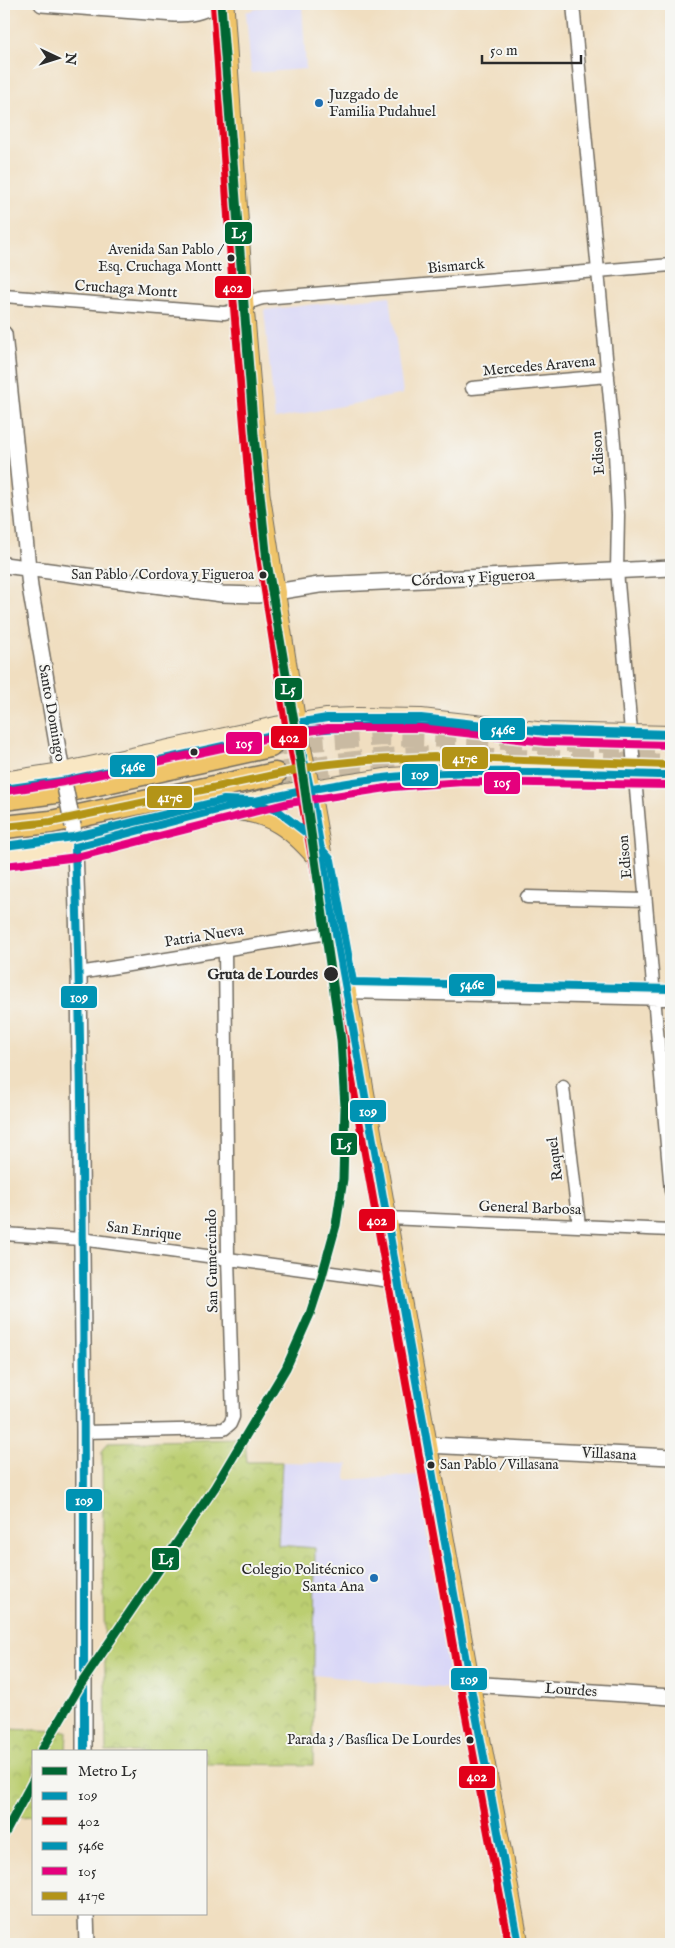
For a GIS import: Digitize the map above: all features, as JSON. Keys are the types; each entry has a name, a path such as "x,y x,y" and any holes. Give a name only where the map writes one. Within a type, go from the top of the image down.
{"highway":[{"path":"4,799 70,790 270,746"},
{"path":"4,827 51,822 276,774"}],"main road":[{"path":"224,4 244,306 260,494 296,723 310,788 334,932 519,1944"},
{"path":"4,781 63,779 296,723 327,718 421,718 546,732 671,735"},
{"path":"4,856 75,847 310,788 392,777 463,772 671,775"},
{"path":"225,810 250,812 274,820 296,836 322,864"}],"street":[{"path":"42,4 175,14 198,12 215,4"},
{"name":"Edison","path":"573,4 618,496 617,571 671,1191"},
{"name":"Bismarck","path":"244,306 263,298 671,265"},
{"name":"Cruchaga Montt","path":"4,296 216,313 231,312 244,306"},
{"name":"Santo Domingo","path":"4,334 28,568 75,847 79,972 84,1432 84,1750"},
{"name":"Mercedes Aravena","path":"472,388 608,376"},
{"name":"Córdova y Figueroa","path":"4,565 222,594 257,595 313,586 671,568"},
{"name":"Edison","path":"527,897 645,900"},
{"name":"Patria Nueva","path":"79,972 334,932"},
{"name":"San Gumercindo","path":"84,1432 224,1429 230,1424 233,1417 228,1258 225,949"},
{"path":"345,992 671,999"},
{"name":"Raquel","path":"563,1087 579,1226"},
{"name":"General Barbosa","path":"386,1218 671,1230"},
{"name":"San Enrique","path":"4,1234 81,1239 398,1282"},
{"name":"Villasana","path":"427,1445 671,1457"},
{"name":"Lourdes","path":"470,1684 671,1696"},
{"path":"86,1916 87,1944"}],"shaded area":[{"path":"274,4 302,4 306,69 251,73 246,12"},
{"path":"390,296 403,394 275,419 264,310"},
{"name":"Colegio Politécnico Santa Ana","path":"282,1462 348,1464 345,1480 419,1475 451,1689 314,1675 315,1549 278,1545"}],"green space":[{"path":"245,1439 247,1462 282,1462 278,1545 315,1548 313,1765 208,1764 208,1750 106,1750 102,1452 108,1442"},
{"path":"4,1729 67,1731 66,1750 32,1750 32,1816 4,1818"}],"tunnel":[{"path":"270,746 312,740 383,735 671,744"},
{"path":"275,774 354,762 434,757 671,765"}],"metro line":[{"name":"L5","path":"42,1750 79,1687 215,1487 286,1368 310,1314 320,1283 336,1225 343,1179 345,1107 341,1040 301,763 267,562 254,435 221,4"},
{"name":"L5","path":"4,1835 32,1783"}],"transit line":[{"name":"402","path":"214,5 234,307 250,495 286,725 300,790 458,1674 509,1944"},
{"name":"109","path":"519,1944 468,1672 310,788 296,723 327,718 421,718 546,732 671,735"},
{"name":"546e","path":"4,789 68,780 268,736 311,730 383,725 671,734"},
{"name":"105","path":"6,791 64,782 278,736 328,728 420,728 545,742 671,745"},
{"name":"417e","path":"4,827 51,822 320,765 368,760 434,757 671,765"},
{"name":"109","path":"84,1750 81,1073 75,847 272,797 352,782 392,777 461,772 671,775"},
{"name":"105","path":"5,866 77,857 289,803 393,787 463,782 671,785"},
{"name":"546e","path":"4,846 73,837 224,800 251,801 278,811 309,835 331,860 353,982 671,989"}],"place":[{"name":"Juzgado de Familia Pudahuel","path":"319,103"},
{"name":"Avenida San Pablo / Esq. Cruchaga Montt","path":"231,258"},
{"name":"San Pablo / Cordova y Figueroa","path":"263,575"},
{"name":"Gruta de Lourdes","path":"331,974"},
{"name":"San Pablo / Villasana","path":"431,1465"},
{"name":"Colegio Politécnico Santa Ana","path":"374,1578"},
{"name":"Parada 3 / Basílica De Lourdes","path":"470,1740"}]}
